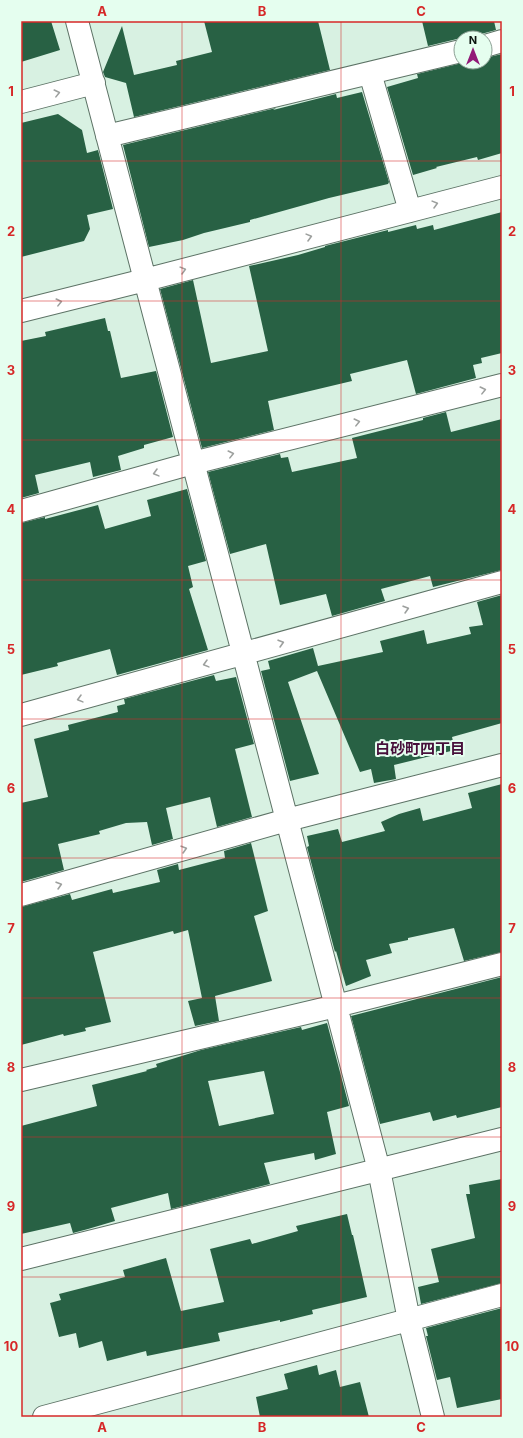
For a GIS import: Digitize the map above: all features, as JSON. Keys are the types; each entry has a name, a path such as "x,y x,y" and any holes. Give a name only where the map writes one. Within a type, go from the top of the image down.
{"street":[{"path":"83,22 94,84 107,136 379,1170 408,1320 434,1417"},
{"path":"107,136 453,53"},
{"path":"370,73 410,211"},
{"path":"21,102 94,84"},
{"path":"21,311 502,187"},
{"path":"21,511 193,463 502,385"},
{"path":"21,715 502,582"},
{"path":"21,895 287,820 502,765"},
{"path":"21,1080 336,1006 502,964"},
{"path":"21,1259 502,1139"},
{"path":"44,1417 502,1295"}],"building":[{"path":"21,21 51,21 60,50 21,62"},
{"path":"204,21 318,21 330,70 134,117 126,83 105,77 103,72 122,26 134,75 177,65 176,61 212,52"},
{"path":"422,21 494,21 496,30 453,30 453,40 428,46"},
{"path":"502,54 502,153 478,160 477,157 436,167 437,168 413,175 387,87 418,78 417,74 453,65 453,70 493,70 493,56"},
{"path":"362,92 389,182 388,184 329,198 250,220 250,222 204,233 183,240 149,247 123,145 336,94 337,98"},
{"path":"58,114 82,130 87,153 98,150 113,209 87,215 90,229 84,241 21,257 21,123"},
{"path":"502,212 502,353 481,358 482,363 473,365 476,378 416,394 407,360 350,374 352,381 268,401 274,430 202,448 160,289 193,280 211,363 268,351 249,266 298,255 325,246 388,230 388,232 416,225 417,229 433,225 434,230"},
{"path":"105,318 108,331 110,331 121,378 156,371 173,437 144,445 144,448 118,456 121,470 93,477 90,462 35,475 39,493 21,498 21,341 46,336 45,332"},
{"path":"446,412 451,432 502,419 502,570 433,587 430,576 381,589 385,601 332,616 326,594 280,605 266,544 230,554 208,472 280,454 281,458 288,457 292,472 357,458 352,438 423,420 423,418"},
{"path":"187,489 206,561 188,566 193,587 189,589 208,650 117,675 110,649 57,663 58,666 21,675 21,523 45,517 45,519 98,505 105,529 151,516 147,500"},
{"path":"502,595 502,723 452,737 455,750 394,765 396,779 374,783 371,769 360,772 317,671 288,682 319,774 290,781 261,671 270,669 268,661 313,648 318,666 383,652 380,641 424,630 427,644 471,634 469,627 483,625 477,602"},
{"path":"214,675 216,681 236,677 254,744 235,749 252,817 217,827 210,797 166,808 173,839 152,845 147,822 126,823 99,831 100,834 58,844 64,870 21,882 21,803 48,797 34,739 69,730 68,725 118,712 117,706 125,704 124,699"},
{"path":"502,784 502,952 464,961 454,928 408,938 408,940 389,944 392,953 366,960 371,976 346,986 336,951 335,952 307,847 309,846 307,836 338,829 342,842 385,831 381,822 399,814 420,808 423,821 472,808 468,793"},
{"path":"251,843 268,911 254,916 272,981 215,996 219,1021 195,1026 188,1001 202,998 188,930 174,934 173,931 93,952 111,1022 85,1028 86,1031 64,1036 63,1034 21,1045 21,907 70,894 72,900 112,889 113,893 160,882 157,870 178,864 179,870 225,858 224,851"},
{"path":"502,977 502,1107 457,1118 456,1115 433,1121 430,1112 380,1124 351,1016"},
{"path":"327,1023 349,1106 327,1112 336,1154 315,1160 314,1153 264,1163 270,1184 171,1209 168,1193 111,1208 115,1221 88,1229 73,1233 70,1223 21,1234 21,1126 97,1106 92,1085 147,1071 146,1070 157,1067 156,1064 201,1050 301,1027 302,1030","holes":["264,1071 274,1114 219,1126 208,1081"]},
{"path":"502,1179 502,1283 421,1304 418,1287 439,1282 431,1249 475,1238 466,1194 470,1194 469,1185"},
{"path":"347,1214 367,1297 312,1310 313,1314 280,1322 280,1320 218,1333 220,1341 147,1356 146,1351 107,1361 102,1341 79,1348 76,1333 59,1337 50,1303 61,1300 59,1294 125,1277 123,1270 166,1258 181,1311 224,1302 210,1249 250,1239 252,1244 298,1231 296,1226"},
{"path":"502,1308 502,1399 457,1408 450,1377 437,1380 426,1336 428,1336 426,1328"},
{"path":"317,1365 319,1375 336,1370 340,1387 360,1382 369,1417 260,1417 256,1397 288,1389 284,1374"}],"district":[{"name":"白砂町四丁目","path":"420,749"}]}
